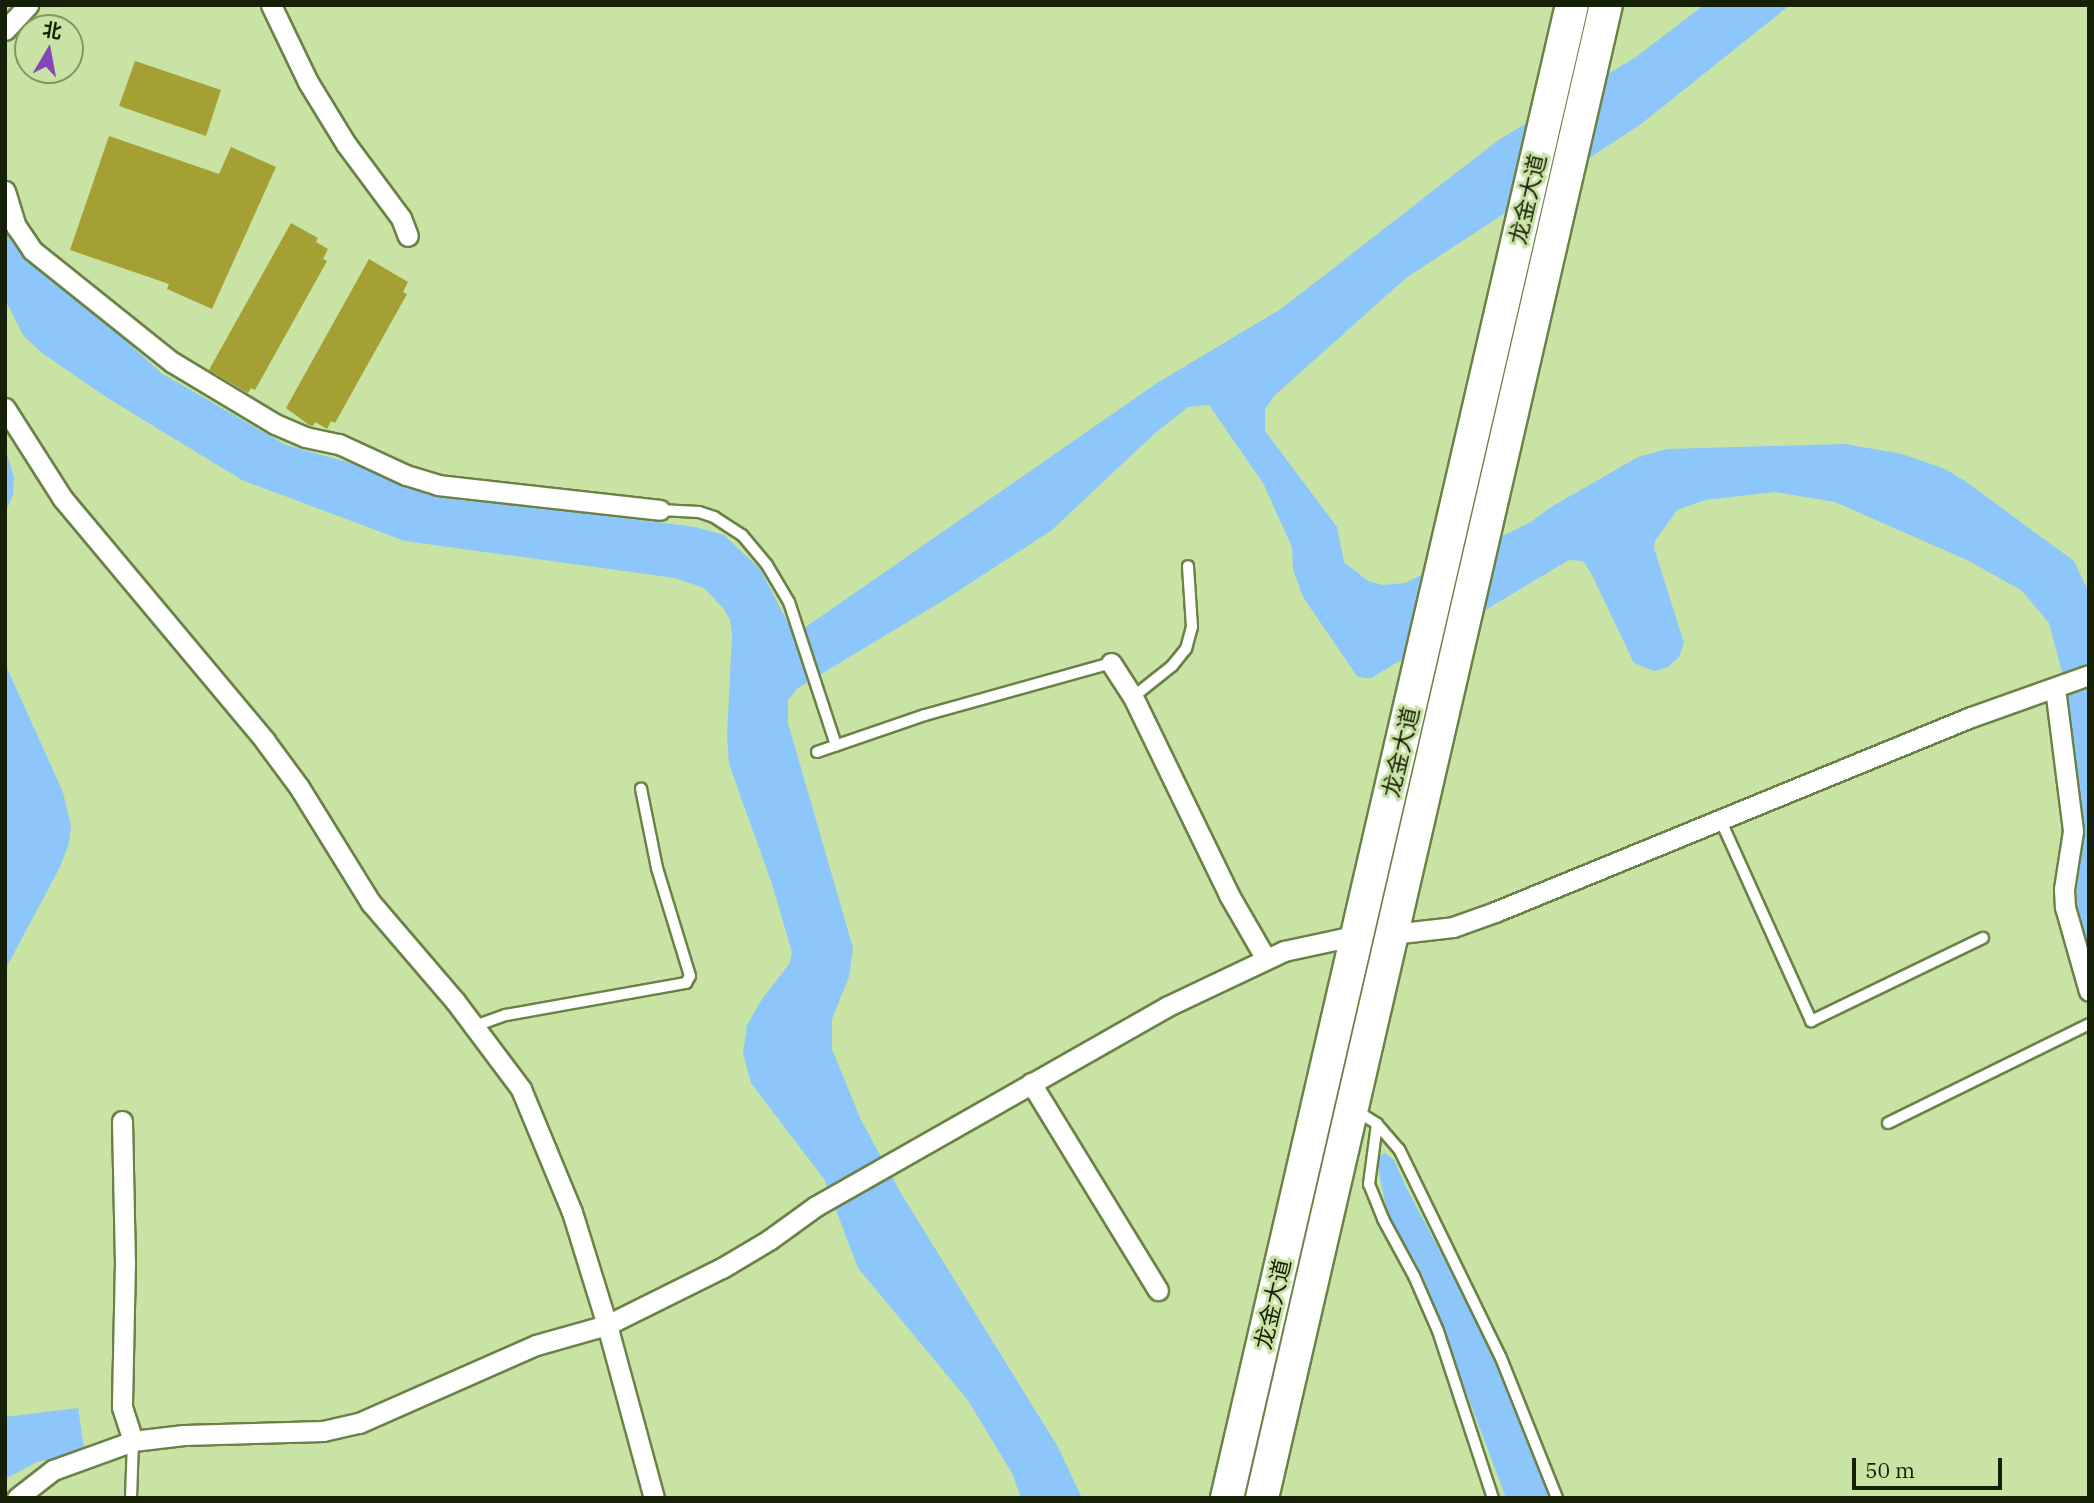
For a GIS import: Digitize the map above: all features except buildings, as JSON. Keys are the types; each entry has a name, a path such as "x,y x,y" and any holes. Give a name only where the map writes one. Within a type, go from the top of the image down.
{"main road":[{"name":"龙金大道","path":"1227,1498 1572,5"},
{"name":"龙金大道","path":"1262,1498 1364,1116 1392,934 1606,5"}],"street":[{"path":"5,30 28,5"},
{"path":"271,5 307,82 346,144 401,218 408,236"},
{"path":"5,191 16,226 33,250 172,362 290,432 339,444 406,475 438,485 660,510"},
{"path":"5,408 10,436 50,480 90,533 279,759 371,903 504,1063 533,1114 572,1212 607,1325 654,1498"},
{"path":"1111,663 1133,697 1229,895 1266,959"},
{"path":"1392,934 1453,927 1971,717 2089,675"},
{"path":"2059,686 2073,831 2064,889 2065,907 2089,991"},
{"path":"17,1498 53,1469 133,1441 184,1435 314,1431 350,1425 377,1416 536,1345 607,1325 722,1268 769,1240 816,1206 1166,1007 1284,951 1358,935"},
{"path":"1031,1083 1158,1290"},
{"path":"122,1121 125,1261 122,1407 133,1441"}],"lane":[{"path":"660,510 699,512 742,535 779,582 798,625 836,745"},
{"path":"1133,697 1172,666 1186,649 1192,626 1188,566"},
{"path":"817,752 925,715 1111,663"},
{"path":"475,1026 506,1014 686,983 690,975 657,868 641,789"},
{"path":"1720,819 1811,1021 1983,938"},
{"path":"1888,1123 2089,1024"},
{"path":"1364,1116 1369,1184 1383,1219 1414,1276 1438,1331 1493,1498"},
{"path":"1364,1116 1399,1149 1469,1290 1530,1427 1557,1498"},
{"path":"131,1498 133,1441"}],"water":[{"path":"1704,5 1790,5 1641,124 1406,278 1274,396 1265,409 1265,431 1337,527 1344,562 1368,581 1383,585 1405,583 1531,522 1551,507 1638,457 1667,449 1845,444 1902,454 1945,469 1965,481 2074,561 2089,593 2089,971 2083,959 2076,901 2080,842 2068,694 2049,623 2021,590 1969,561 1835,502 1775,492 1705,500 1677,510 1655,541 1654,548 1684,643 1679,657 1668,667 1654,671 1634,663 1591,573 1583,561 1569,560 1371,678 1364,678 1357,676 1303,597 1293,569 1292,547 1263,483 1209,405 1188,407 1154,434 1052,530 949,597 798,688 788,700 788,723 853,948 849,977 832,1019 832,1049 861,1120 902,1195 1058,1447 1082,1498 1021,1498 1012,1473 967,1399 858,1268 824,1179 751,1083 743,1054 747,1025 762,999 790,963 792,952 772,884 729,764 727,735 732,635 730,620 723,608 704,588 675,578 405,541 242,480 106,397 42,353 23,335 5,299 5,231 33,265 114,330 161,373 286,445 365,467 406,487 435,496 464,501 487,500 695,527 724,535 760,569 788,623 800,631 1157,383 1281,309 1497,141 1636,57"},
{"path":"5,447 14,477 13,494 5,514"},
{"path":"5,664 63,792 71,826 69,843 60,867 5,970"},
{"path":"1385,1153 1394,1160 1474,1315 1522,1420 1549,1498 1506,1498 1423,1277 1387,1212 1377,1163 1379,1156"},
{"path":"78,1408 84,1448 69,1455 37,1462 5,1479 5,1417"}]}
